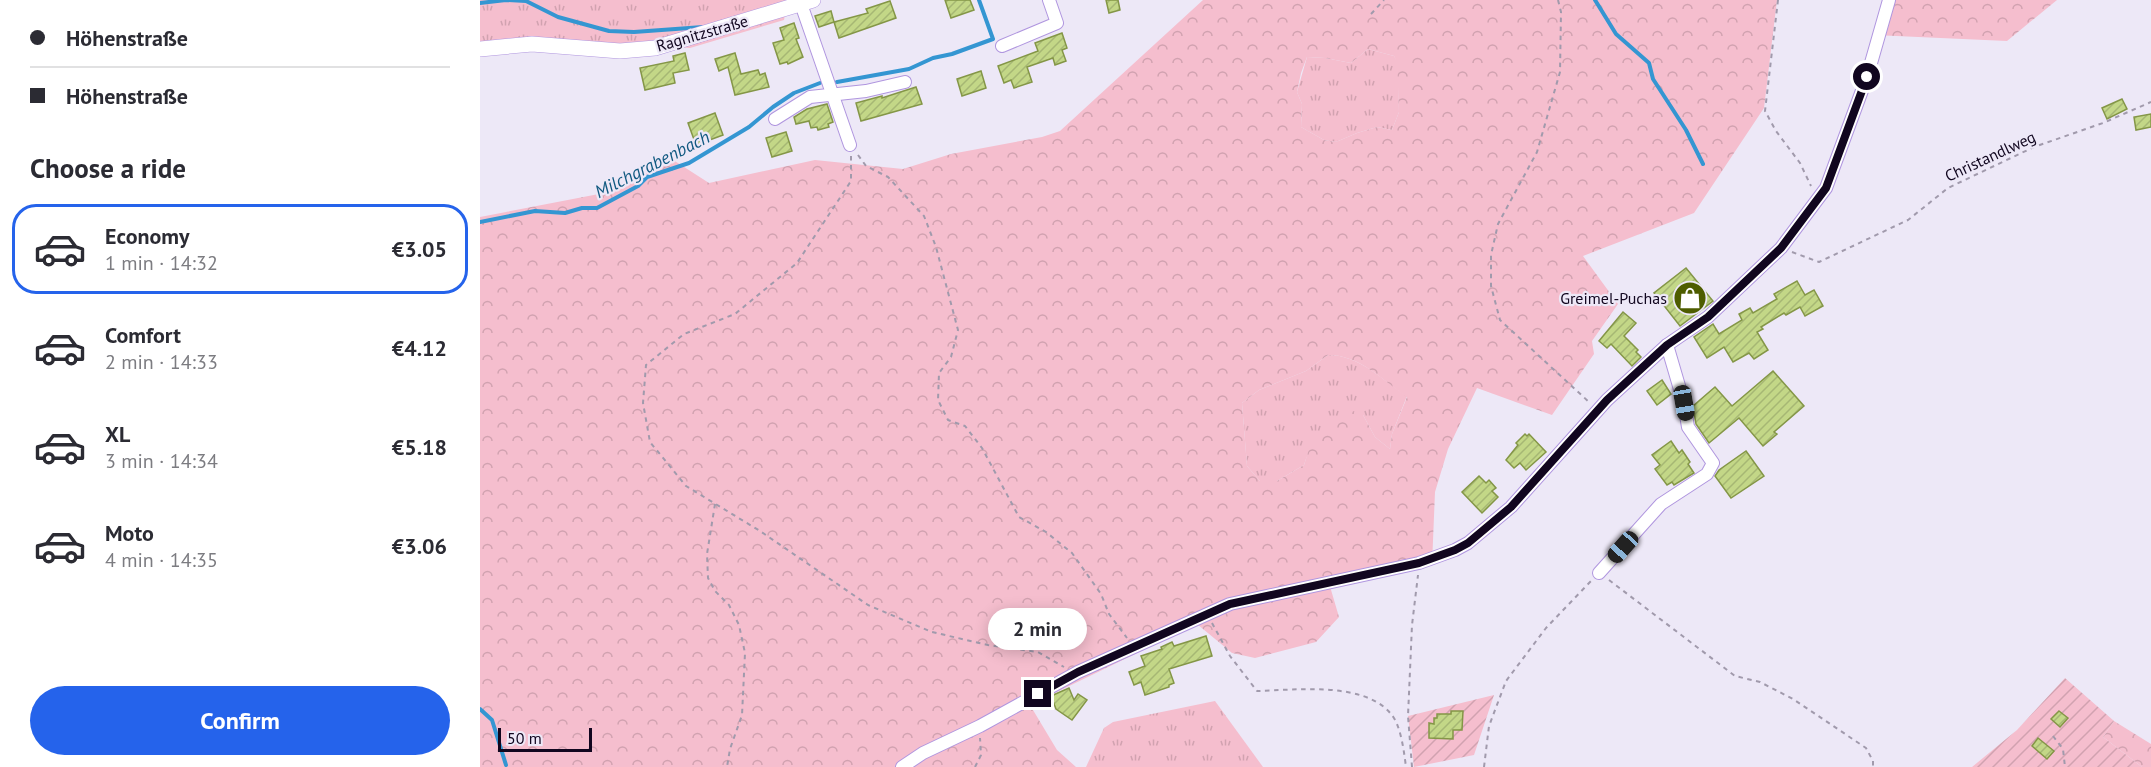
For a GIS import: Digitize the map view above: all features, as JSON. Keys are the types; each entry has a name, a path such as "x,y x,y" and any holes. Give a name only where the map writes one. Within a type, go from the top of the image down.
{"main road":[{"name":"Ragnitzstraße","path":"480,49 532,44 620,51 655,48 783,4 807,2"}],"street":[{"path":"1002,46 1057,23 1049,0"},
{"path":"902,767 923,753 980,726 1078,672 1206,613 1230,604 1419,563 1468,543 1511,507 1598,410 1667,345 1708,317 1781,248 1826,188 1858,99 1889,0"},
{"path":"807,2 833,95 850,145"},
{"path":"775,119 810,97 905,82"},
{"path":"1599,573 1661,504 1707,474 1713,463 1688,427 1684,403 1667,345"}],"path":[{"path":"1371,14 1384,0"},
{"path":"1558,0 1561,12 1560,72 1537,152 1498,224 1491,255 1491,286 1500,320 1598,410"},
{"path":"1778,0 1765,111 1776,131 1800,163 1810,183 1815,204"},
{"name":"Christandlweg","path":"1781,248 1819,262 1908,220 1948,188 2034,147 2103,123 2151,102"},
{"path":"850,145 851,182 797,263 735,314 684,334 646,365 643,403 650,442 686,486 760,531 868,605 932,632 988,645 1038,652 1060,666 1078,672"},
{"path":"850,145 866,166 888,177 924,216 936,247 958,330 951,357 939,373 938,400 948,420 965,426 982,448 1019,517 1046,532 1072,553 1101,594 1109,614 1134,646"},
{"path":"715,504 707,554 708,578 715,591 729,605 739,625 745,653 742,715 730,748 727,767"},
{"path":"1412,767 1408,716 1412,625 1419,563"},
{"path":"1484,767 1489,726 1506,681 1546,628 1599,573 1735,676 1760,682 1793,699 1866,747 1873,767"},
{"path":"1206,613 1230,656 1257,691 1332,688 1375,700 1392,714 1404,745 1406,767"},
{"path":"975,767 981,755 980,726"},
{"path":"2053,736 2063,749 2065,767"}],"green space":[{"path":"480,0 788,0 784,20 690,48 623,44 480,44"},
{"path":"1203,0 1777,0 1764,108 1694,213 1583,256 1618,304 1592,341 1594,354 1552,415 1477,388 1448,449 1435,492 1432,565 1329,583 1339,617 1316,642 1255,658 1232,653 1197,624 1030,705 1057,750 1076,767 480,767 480,217 604,193 667,156 709,183 815,160 903,169 951,154 1042,137 1060,131","holes":["1368,49 1394,56 1397,63 1399,112 1392,130 1377,127 1336,142 1324,140 1301,127 1302,104 1297,92 1307,57 1351,63","1328,355 1340,356 1360,364 1407,397 1392,434 1390,449 1375,437 1363,415 1348,409 1340,414 1309,449 1304,465 1277,481 1260,481 1247,466 1242,403 1259,390 1306,371"]},
{"path":"1883,0 2057,0 2007,41 1874,35"},
{"path":"1368,49 1394,56 1398,63 1399,112 1392,130 1377,127 1336,142 1324,140 1301,127 1302,104 1297,92 1307,57 1351,63"},
{"path":"1328,355 1340,356 1360,364 1407,396 1392,434 1390,449 1375,437 1363,415 1320,438 1308,454 1304,465 1277,481 1260,481 1247,466 1242,403 1259,390 1306,371"},
{"path":"2065,678 2114,721 2103,737 2142,767 1972,767 2017,730"},
{"path":"1494,695 1474,755 1414,767 1408,716"},
{"path":"1215,701 1263,767 1086,767 1104,728 1113,722"},
{"path":"2114,721 2151,744 2151,767 2142,767 2103,737"}],"building":[{"path":"945,0 970,0 974,10 951,18"},
{"path":"1106,0 1118,0 1120,10 1109,13"},
{"path":"890,1 896,18 839,38 834,22 868,13 866,9"},
{"path":"831,11 834,22 819,27 815,16"},
{"path":"794,23 799,38 796,39 803,57 788,64 787,62 780,64 773,43 784,40 780,28"},
{"path":"1062,33 1067,48 1062,50 1066,61 1055,65 1053,58 1027,67 1032,82 1014,88 1011,80 1004,83 998,66 1038,51 1035,43"},
{"path":"685,53 689,70 673,73 675,83 645,90 640,68 674,61 673,56"},
{"path":"735,53 741,74 758,70 760,75 765,73 769,87 735,95 728,67 719,71 715,59"},
{"path":"981,71 986,88 962,96 957,79"},
{"path":"916,87 922,104 861,121 856,103 882,96 882,98"},
{"path":"2122,99 2127,109 2107,119 2102,108"},
{"path":"827,104 833,122 828,124 829,127 818,130 817,127 811,128 809,121 796,124 794,117 807,109"},
{"path":"715,113 723,135 696,145 688,123"},
{"path":"2151,114 2151,127 2136,130 2134,117"},
{"path":"786,132 792,151 772,157 766,138"},
{"path":"1686,268 1713,301 1680,326 1654,293"},
{"path":"1797,281 1805,295 1814,290 1823,306 1805,316 1800,307 1786,315 1784,313 1761,327 1763,329 1757,332 1768,350 1754,359 1749,353 1733,362 1724,347 1707,358 1694,337 1713,324 1719,334 1742,320 1739,314 1750,308 1753,313 1777,299 1774,294"},
{"path":"1623,312 1636,323 1624,336 1638,350 1636,352 1641,357 1632,366 1611,344 1607,348 1599,341"},
{"path":"1773,371 1804,406 1774,432 1777,434 1763,446 1739,418 1709,443 1696,424 1693,406 1715,387 1732,406"},
{"path":"1662,380 1671,394 1657,405 1647,391"},
{"path":"1525,434 1527,436 1529,434 1546,452 1526,470 1520,463 1514,468 1506,460 1518,445 1516,443"},
{"path":"1671,441 1679,453 1682,450 1694,473 1674,485 1672,482 1667,485 1655,469 1660,465 1652,455"},
{"path":"1746,451 1764,476 1731,498 1715,476 1719,470"},
{"path":"1479,476 1486,483 1489,480 1496,488 1492,491 1498,497 1482,513 1462,492"},
{"path":"1206,636 1212,656 1169,669 1174,683 1169,687 1145,695 1141,682 1134,685 1129,672 1145,666 1141,656 1162,649 1161,647 1172,642 1174,646"},
{"path":"1069,688 1074,700 1078,694 1087,700 1072,720 1056,709 1051,696"},
{"path":"1451,711 1463,711 1462,730 1453,730 1453,739 1429,738 1429,723 1434,724 1437,714 1451,714"},
{"path":"2059,711 2068,718 2060,727 2051,719"},
{"path":"2038,738 2054,751 2047,759 2032,746"}],"waterway":[{"path":"480,3 506,0 526,1 558,17 609,31 634,32 703,27"},
{"name":"Milchgrabenbach","path":"837,82 909,69 933,58 952,54 993,39 979,0"},
{"path":"1595,0 1616,34 1649,63 1653,79 1686,130 1703,164"},
{"name":"Milchgrabenbach","path":"480,222 535,211 565,213 582,208 597,208 638,186 647,177 689,163 749,127 794,93 820,83"},
{"path":"480,709 492,720 506,765"}],"place":[{"name":"Greimel-Puchas","path":"1690,298"}],"route":[{"path":"1038,694 1078,672 1230,604 1419,563 1468,543 1511,507 1607,400 1667,345 1708,317 1781,248 1826,188 1867,77"}]}
